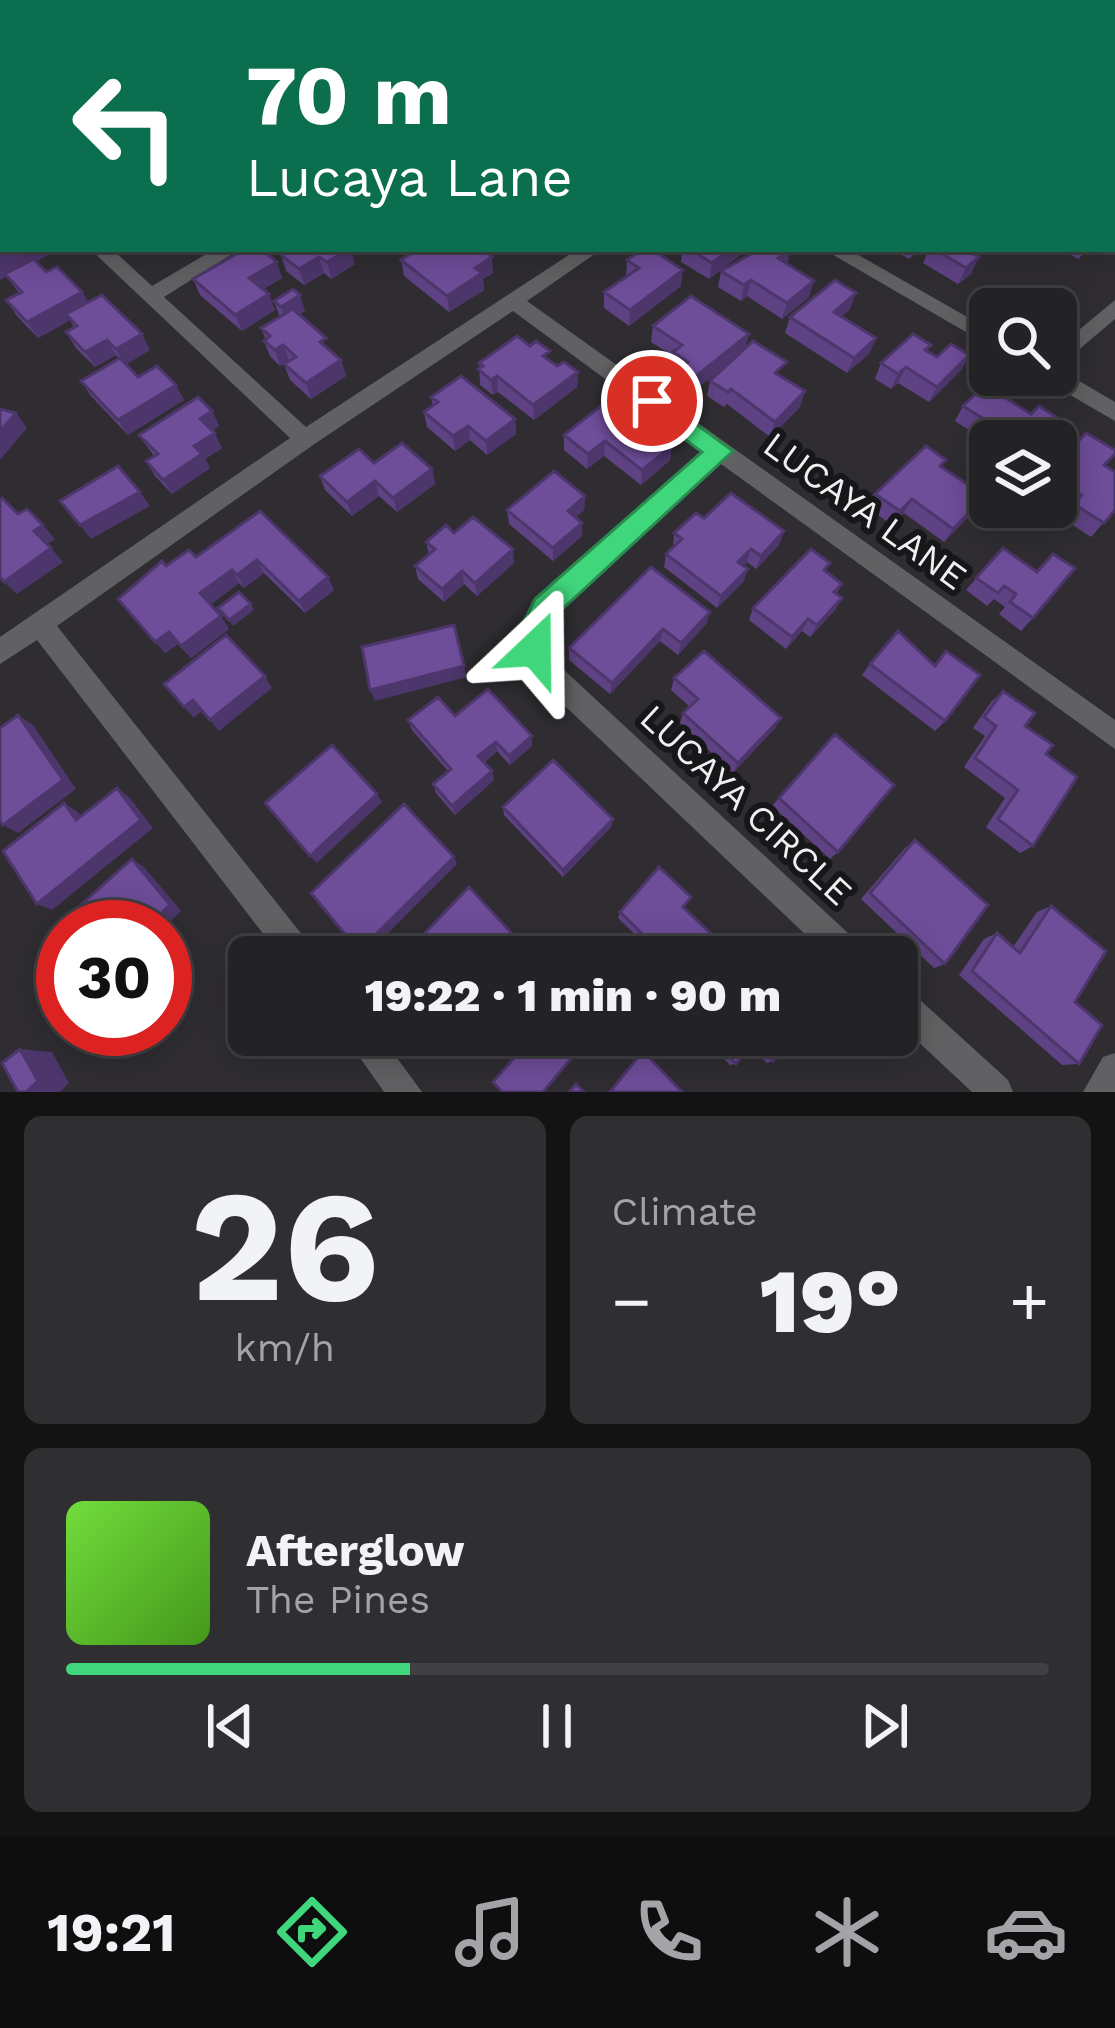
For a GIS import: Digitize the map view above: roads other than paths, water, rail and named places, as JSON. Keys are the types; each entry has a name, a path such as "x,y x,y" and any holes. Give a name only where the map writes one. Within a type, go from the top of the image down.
{"street":[{"path":"103,252 304,440"},
{"path":"150,296 225,252"},
{"path":"0,652 304,440 588,252"},
{"path":"837,252 969,327"},
{"name":"LUCAYA LANE","path":"514,302 1115,736"},
{"path":"1077,342 1115,307"},
{"path":"1077,389 1115,412"},
{"name":"LUCAYA CIRCLE","path":"720,451 545,608 534,632 535,649 554,677 829,936"},
{"path":"40,624 284,936"},
{"path":"918,1020 996,1092"},
{"path":"377,1056 405,1092"},
{"path":"1100,1092 1115,1069"}]}
